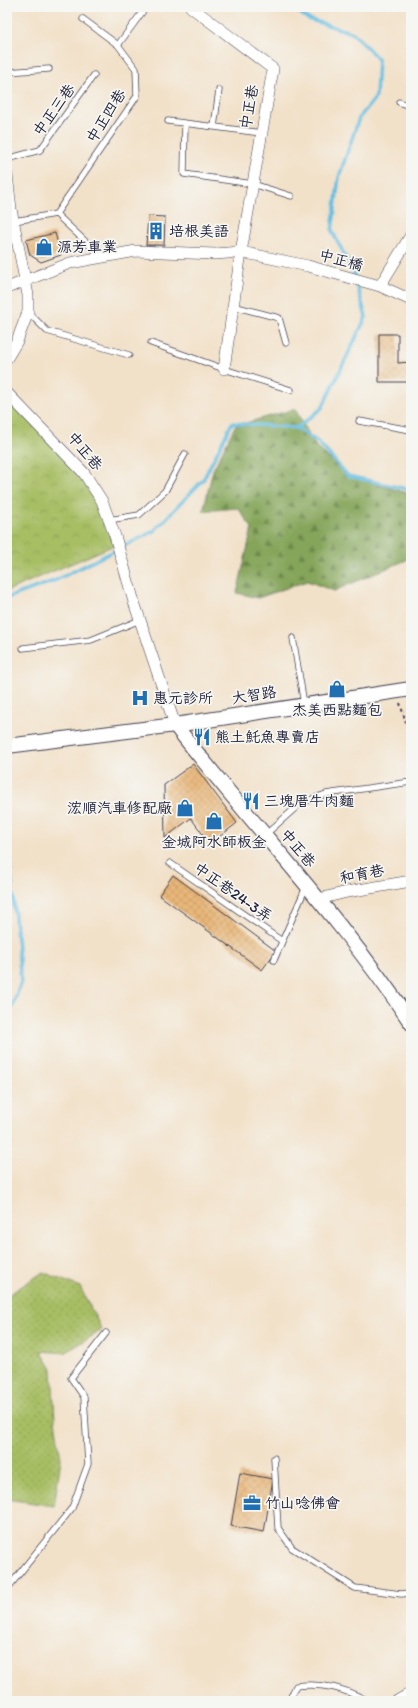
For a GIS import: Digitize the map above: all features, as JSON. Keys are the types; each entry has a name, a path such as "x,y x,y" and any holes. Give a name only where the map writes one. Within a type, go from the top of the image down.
{"street":[{"name":"中正巷","path":"191,7 273,69 241,252 224,369"},
{"path":"7,175 26,280 28,312 17,341 7,358"},
{"path":"380,286 411,235"},
{"path":"7,288 70,262 136,251 215,254 241,252"},
{"name":"中正橋","path":"241,252 308,266 367,282 380,286 411,300"},
{"name":"中正巷","path":"7,393 84,473 102,501 175,724 213,774 319,899 411,1023"},
{"name":"大智路","path":"7,746 175,724 411,689"},
{"name":"和育巷","path":"319,899 347,892 411,881"},
{"path":"397,1701 411,1693"}],"lane":[{"path":"118,44 146,7"},
{"name":"中正四巷","path":"56,214 137,96 136,69 118,44 83,18"},
{"path":"7,72 49,68"},
{"name":"中正三巷","path":"7,159 40,150 94,75"},
{"path":"214,127 218,90"},
{"path":"399,102 409,106 411,105"},
{"path":"168,122 262,133"},
{"path":"186,124 184,174 253,184 290,196"},
{"path":"14,220 56,214 102,257"},
{"path":"233,306 279,318 286,343"},
{"path":"28,312 47,331 129,355"},
{"path":"151,343 224,369 291,390"},
{"path":"359,421 411,430"},
{"path":"109,520 139,515 165,491 185,454"},
{"path":"23,648 91,640 140,620"},
{"path":"293,638 304,705"},
{"path":"264,835 301,803 326,794 411,782"},
{"name":"中正巷24-3弄","path":"170,863 282,941"},
{"name":"中正巷24-3弄","path":"274,960 307,885"},
{"path":"7,1589 72,1508 88,1464 84,1397 71,1378 106,1333"},
{"path":"274,1458 278,1528 292,1548 355,1588 401,1594 411,1593"},
{"path":"289,1701 296,1686 312,1684 350,1692 368,1701"}],"path":[{"path":"397,691 406,723 411,730"}],"green space":[{"path":"7,393 84,473 117,544 7,591"},
{"path":"295,409 315,445 348,476 411,494 411,558 334,591 307,581 258,598 237,593 252,528 238,508 203,511 213,470 235,426"},
{"path":"43,1272 80,1287 102,1330 65,1353 41,1351 52,1369 55,1420 61,1459 54,1506 7,1499 7,1296"}],"building":[{"name":"培根美語","path":"148,216 165,217 164,245 146,245"},
{"name":"源芳車業","path":"55,233 61,255 41,262 30,255 26,240"},
{"path":"379,334 398,334 398,363 411,362 411,382 379,382"},
{"name":"浤順汽車修配廠","path":"193,764 237,823 210,844 191,818 165,838 164,785"},
{"path":"173,875 276,951 262,970 159,895"},
{"name":"竹山唸佛會","path":"240,1473 273,1479 264,1532 231,1526"}],"waterway":[{"path":"7,598 54,581 154,531 203,480 232,423 297,428 322,408 366,317 353,271 332,231 339,177 359,118 376,97 378,59 353,33 308,19 292,7"},
{"path":"297,428 319,443 348,476 411,490"},
{"path":"7,854 10,864 21,982 7,1022"}],"place":[{"name":"培根美語","path":"156,231"},
{"name":"源芳車業","path":"44,247"},
{"name":"杰美西點麵包","path":"337,689"},
{"name":"惠元診所","path":"140,698"},
{"name":"熊土魠魚專賣店","path":"202,737"},
{"name":"三塊厝牛肉麵","path":"251,801"},
{"name":"浤順汽車修配廠","path":"185,808"},
{"name":"金城阿水師板金","path":"214,821"},
{"name":"竹山唸佛會","path":"252,1503"}]}
